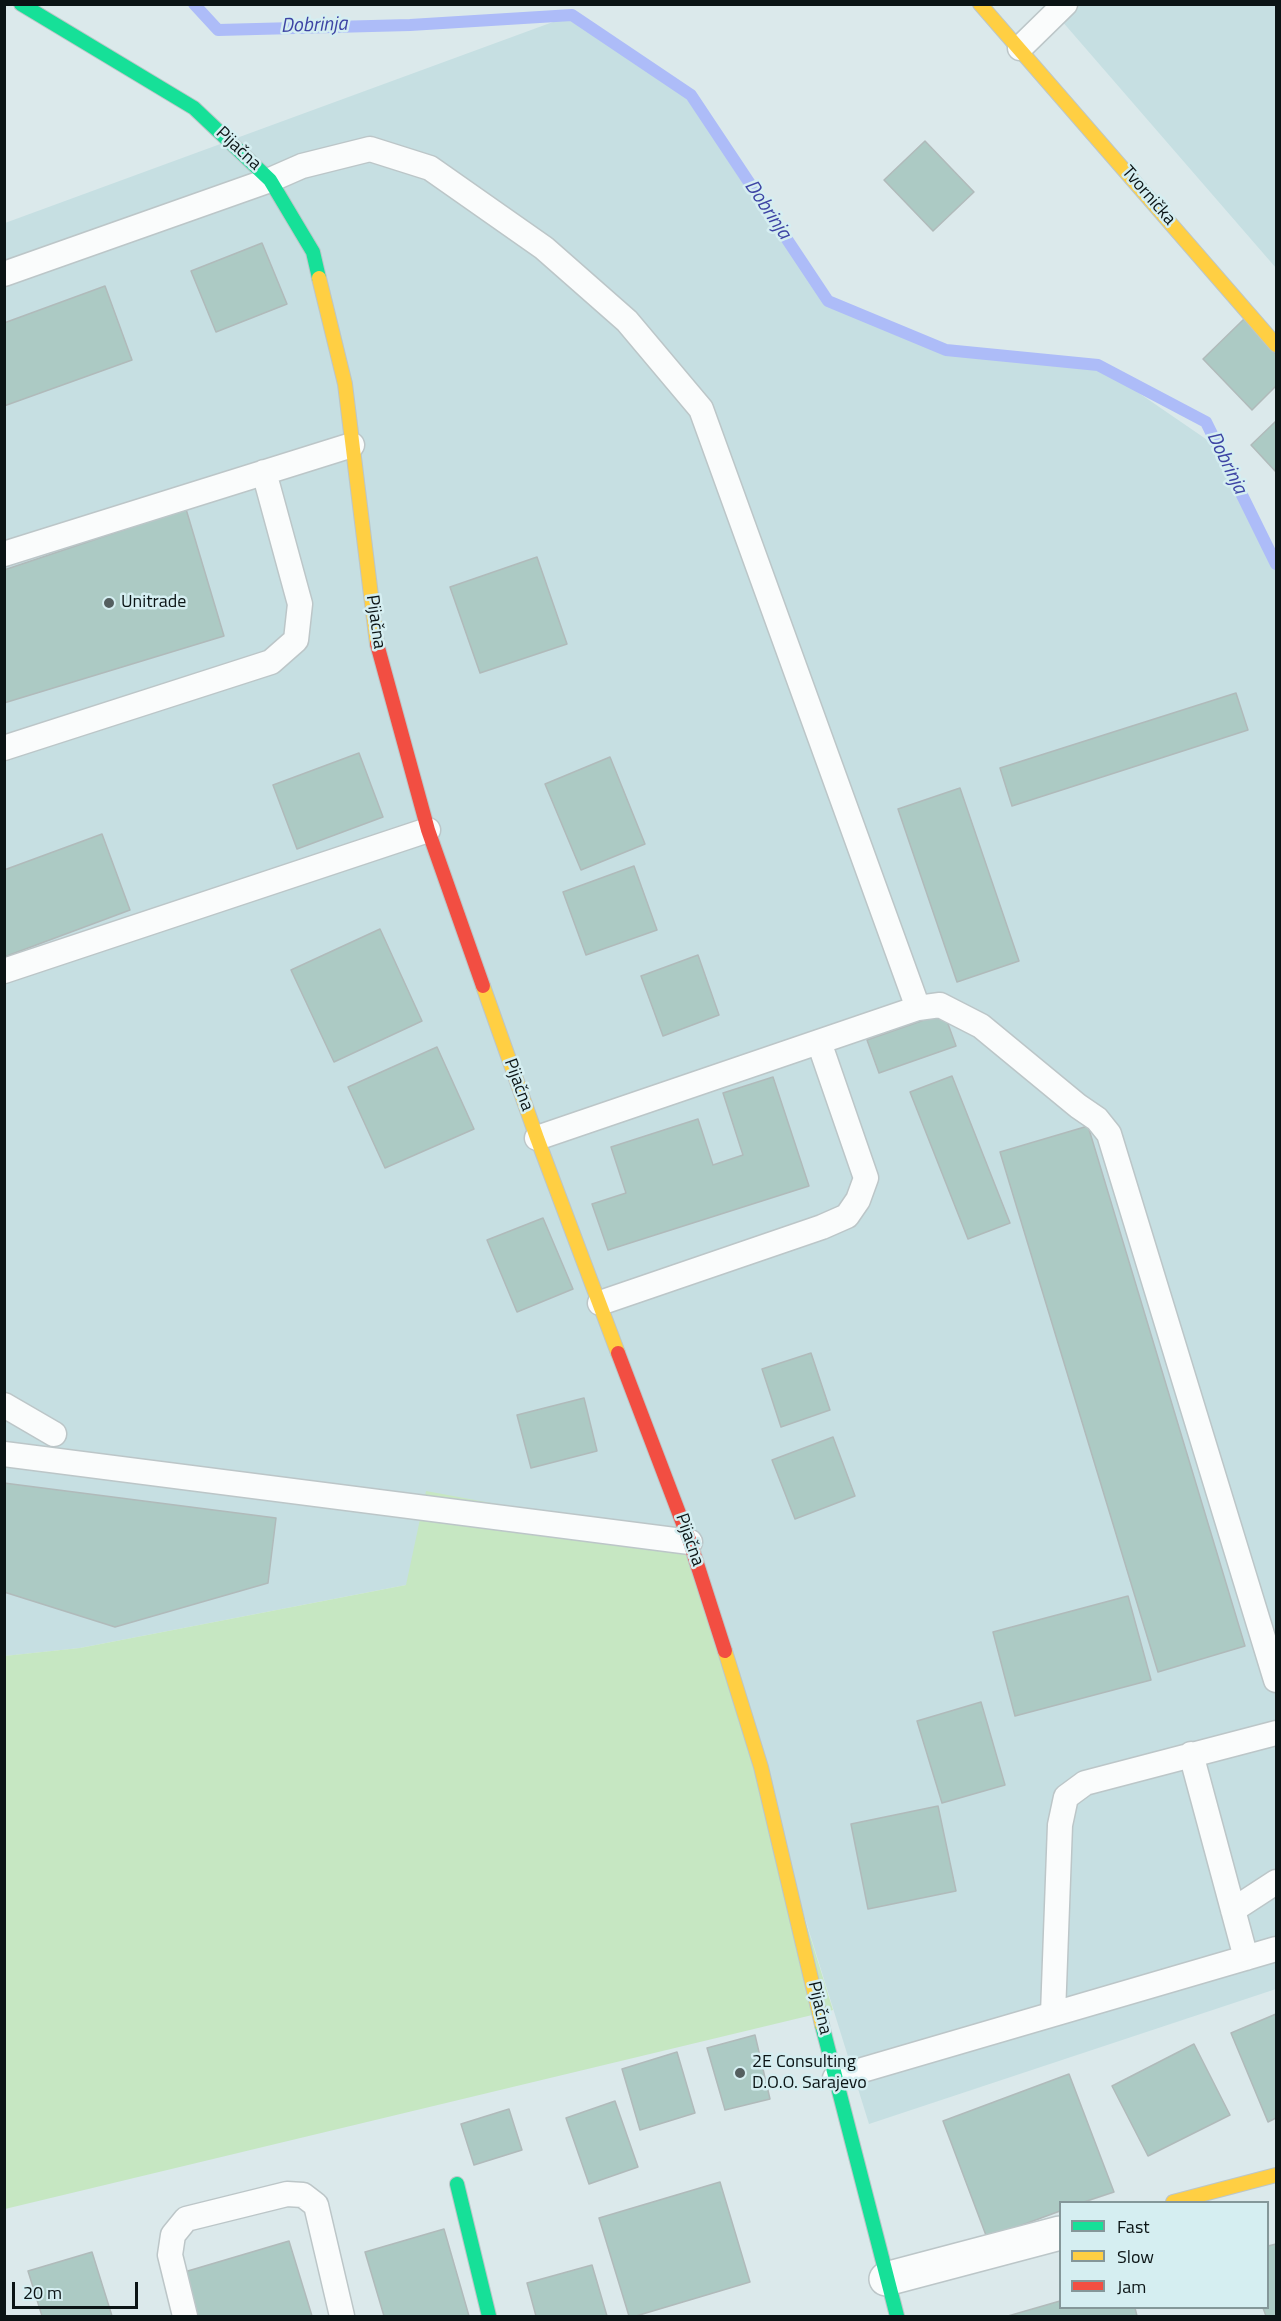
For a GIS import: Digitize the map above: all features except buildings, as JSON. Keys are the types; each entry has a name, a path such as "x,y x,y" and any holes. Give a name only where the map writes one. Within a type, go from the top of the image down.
{"street":[{"name":"Pijačna","path":"21,4 194,108 270,180 313,252 345,384 378,651 428,830 537,1138 690,1542 761,1767 835,2078 897,2316"},
{"name":"Tvornička","path":"980,4 1276,345"},
{"path":"1177,2201 1276,2175"},
{"path":"457,2184 489,2316"},
{"path":"886,2279 1059,2233"}],"lane":[{"path":"1020,48 1065,4"},
{"path":"4,274 270,180 302,166 370,149 430,168 544,248 627,321 701,410 918,1008"},
{"path":"4,554 352,445"},
{"path":"4,748 271,662 296,640 300,604 264,472"},
{"path":"4,971 428,830"},
{"path":"537,1138 918,1008 940,1005 981,1026 1097,1119 1109,1134 1276,1680"},
{"path":"600,1303 822,1227 847,1216 858,1200 866,1178 819,1042"},
{"path":"4,1406 54,1434"},
{"path":"4,1454 690,1542"},
{"path":"1053,2014 1060,1825 1066,1797 1085,1783 1276,1733"},
{"path":"1191,1754 1246,1958"},
{"path":"1233,1910 1276,1882"},
{"path":"835,2078 1276,1949"},
{"path":"185,2316 170,2254 173,2235 186,2218 287,2194 303,2195 316,2205 342,2316"}],"shaded area":[{"path":"1048,5 1276,5 1276,268"},
{"path":"572,15 691,95 828,301 946,350 1098,365 1219,448 1276,564 1276,1989 869,2124 687,1539 406,1585 80,1648 5,1656 5,223"}],"green space":[{"path":"426,1491 687,1539 833,2010 5,2209 4,1656 80,1648 406,1585"}],"waterway":[{"name":"Dobrinja","path":"194,4 218,30 410,25 572,15 691,95 828,301 946,350 1098,365 1206,422 1276,564"}],"traffic: fast":[{"path":"21,4 194,108 270,180 313,252 319,278"},
{"path":"822,2025 897,2316"},
{"path":"457,2184 489,2316"}],"traffic: slow":[{"path":"980,4 1276,345"},
{"path":"319,278 345,384 377,644"},
{"path":"483,986 618,1353"},
{"path":"725,1651 761,1767 822,2025"},
{"path":"1177,2201 1276,2175"}],"traffic: jam":[{"path":"377,644 428,830 483,986"},
{"path":"618,1353 690,1542 725,1651"}],"place":[{"name":"Unitrade","path":"109,603"},
{"name":"2E Consulting D.O.O. Sarajevo","path":"740,2073"}]}
